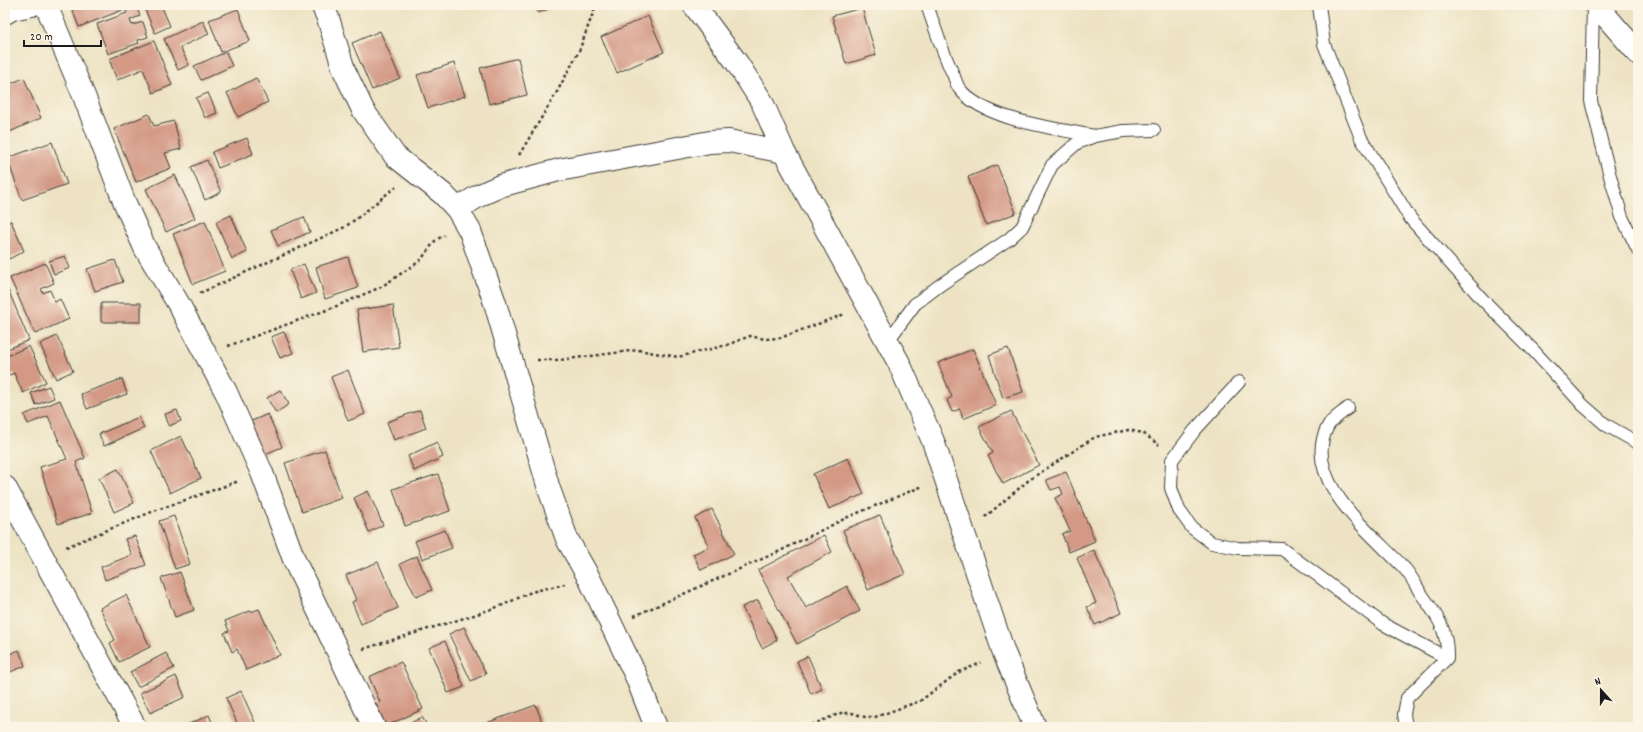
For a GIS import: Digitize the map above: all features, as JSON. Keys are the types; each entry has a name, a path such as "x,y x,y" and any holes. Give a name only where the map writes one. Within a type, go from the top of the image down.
{"street":[{"path":"5,12 32,5"},
{"path":"46,5 84,96 127,207 145,248 178,303 226,392 262,473 294,562 341,656 374,727"},
{"path":"322,5 328,18 344,70 363,110 395,156 443,194 461,216 470,231 495,303 549,489 567,538 589,578 636,676 656,727"},
{"path":"694,5 738,64 762,102 784,152 898,363 933,441 1004,653 1035,727"},
{"path":"1595,5 1638,53"},
{"path":"461,216 480,195 500,186 559,170 710,142 730,141 784,152"},
{"path":"5,487 136,727"}],"lane":[{"path":"927,5 939,42 959,88 976,102 997,113 1023,122 1095,136"},
{"path":"1319,5 1324,44 1361,138 1410,218 1483,300 1533,350 1583,405 1606,425 1638,443"},
{"path":"1595,5 1591,101 1622,216 1638,250"},
{"path":"887,342 915,304 940,285 1009,239 1022,227 1052,165 1077,143 1095,136 1123,131 1154,130"},
{"path":"1239,382 1196,430 1172,460 1171,488 1179,510 1192,528 1212,542 1238,548 1282,549 1383,624 1447,658"},
{"path":"1348,408 1328,425 1322,442 1321,455 1327,475 1340,500 1359,524 1406,571 1441,622 1448,644 1447,658 1407,698 1404,714 1406,727"}],"path":[{"path":"500,186 557,92 575,58 596,5"},
{"path":"178,303 343,228 359,218 373,204 416,173"},
{"path":"206,354 332,308 381,287 420,261 435,241 461,216"},
{"path":"512,360 560,360 638,350 678,357 727,345 750,336 766,339 780,338 868,305"},
{"path":"964,534 1029,480 1095,437 1128,430 1143,433 1175,457"},
{"path":"43,556 154,511 262,473"},
{"path":"612,626 780,551 848,517 945,477"},
{"path":"341,656 504,605 531,592 589,578"},
{"path":"806,727 841,713 852,713 865,717 875,717 920,701 959,672 1004,653"}],"building":[{"path":"84,5 136,5 140,16 130,20 132,25 143,22 148,37 138,40 139,43 108,54 97,24 127,13 125,9 79,27 72,9"},
{"path":"143,5 161,5 170,26 155,33"},
{"path":"535,5 558,5 538,13"},
{"path":"862,8 876,55 846,64 832,16"},
{"path":"238,9 250,41 221,52 209,20"},
{"path":"648,16 664,52 617,73 601,37"},
{"path":"203,21 209,34 180,47 189,65 178,70 164,39"},
{"path":"380,31 400,78 372,90 352,43"},
{"path":"154,41 172,85 153,93 143,69 117,80 109,59"},
{"path":"226,52 232,66 201,80 194,66"},
{"path":"518,58 527,95 489,104 480,68"},
{"path":"454,63 465,96 428,108 417,75"},
{"path":"24,78 41,118 5,134 5,86"},
{"path":"256,78 268,102 238,117 227,93"},
{"path":"208,93 217,113 205,118 196,98"},
{"path":"149,114 154,126 174,121 181,149 165,153 171,168 136,182 114,129"},
{"path":"247,138 253,154 218,168 212,152"},
{"path":"52,142 67,184 22,200 7,158"},
{"path":"207,160 221,192 205,200 191,167"},
{"path":"997,165 1016,213 986,225 968,177"},
{"path":"175,175 195,218 166,232 146,189"},
{"path":"231,215 247,252 232,259 216,222"},
{"path":"304,217 310,232 278,246 271,230"},
{"path":"11,221 24,251 9,259 5,250 5,224"},
{"path":"205,221 225,271 193,284 173,234"},
{"path":"65,256 70,268 54,274 49,261"},
{"path":"348,257 358,288 325,299 316,267"},
{"path":"115,260 123,282 95,291 87,269"},
{"path":"45,263 54,283 41,289 43,293 50,290 55,302 60,299 69,319 35,334 10,278"},
{"path":"304,264 316,293 301,299 290,270"},
{"path":"5,282 29,340 5,350"},
{"path":"101,303 141,303 141,322 101,322"},
{"path":"393,305 399,347 363,352 357,310"},
{"path":"284,332 293,353 280,358 271,337"},
{"path":"57,336 73,371 56,379 40,344"},
{"path":"29,346 46,382 23,393 14,373 7,376 5,372 5,357"},
{"path":"1008,348 1023,392 1003,398 989,355"},
{"path":"973,349 996,405 963,419 960,409 952,412 947,400 952,397 938,363"},
{"path":"348,370 365,414 348,421 331,377"},
{"path":"122,379 127,394 87,409 81,394"},
{"path":"49,386 54,398 36,405 31,393"},
{"path":"280,390 289,404 276,413 267,398"},
{"path":"60,400 85,458 76,462 92,513 58,524 40,467 67,459 48,416 28,424 24,415"},
{"path":"177,410 181,421 169,426 165,414"},
{"path":"420,410 426,428 394,440 387,422"},
{"path":"1011,411 1039,465 1003,484 988,456 993,453 979,427"},
{"path":"268,414 282,447 260,456 247,423"},
{"path":"139,417 144,428 104,446 99,434"},
{"path":"181,436 201,478 170,493 151,451"},
{"path":"437,442 443,457 414,471 408,456"},
{"path":"325,450 342,498 302,512 285,463"},
{"path":"848,458 864,494 829,509 813,474"},
{"path":"118,469 134,503 114,512 99,478"},
{"path":"1066,472 1095,541 1069,552 1062,534 1070,531 1055,498 1063,494 1060,487 1051,490 1046,480"},
{"path":"438,474 450,511 405,526 393,489"},
{"path":"368,491 383,525 369,532 354,498"},
{"path":"712,509 734,554 701,570 693,554 709,547 695,518"},
{"path":"880,515 905,574 868,590 843,530"},
{"path":"174,516 190,564 175,569 159,521"},
{"path":"445,530 452,548 422,559 415,541"},
{"path":"824,535 832,552 788,576 806,608 847,586 860,611 797,644 758,570"},
{"path":"135,536 146,565 105,580 101,567 132,555 125,539"},
{"path":"1094,550 1121,613 1095,625 1087,607 1096,603 1077,558"},
{"path":"417,556 432,590 416,597 400,564"},
{"path":"378,562 398,608 361,624 352,602 356,600 346,575"},
{"path":"180,572 194,610 175,617 161,578"},
{"path":"126,595 150,647 119,662 110,643 115,640 100,608"},
{"path":"758,600 777,640 762,648 742,607"},
{"path":"259,609 280,655 246,670 237,649 232,652 224,633 229,631 225,621"},
{"path":"464,627 486,674 471,681 449,634"},
{"path":"445,641 464,687 448,693 429,648"},
{"path":"19,650 25,666 5,674 5,656"},
{"path":"166,653 174,668 138,687 130,672"},
{"path":"808,656 822,689 811,694 797,661"},
{"path":"401,662 423,709 386,726 376,704 380,702 369,677"},
{"path":"176,676 185,697 150,713 140,693"},
{"path":"241,691 257,727 239,727 226,698"},
{"path":"536,705 543,725 538,727 475,727"},
{"path":"209,715 214,727 183,727"},
{"path":"422,717 428,727 403,727"}]}
